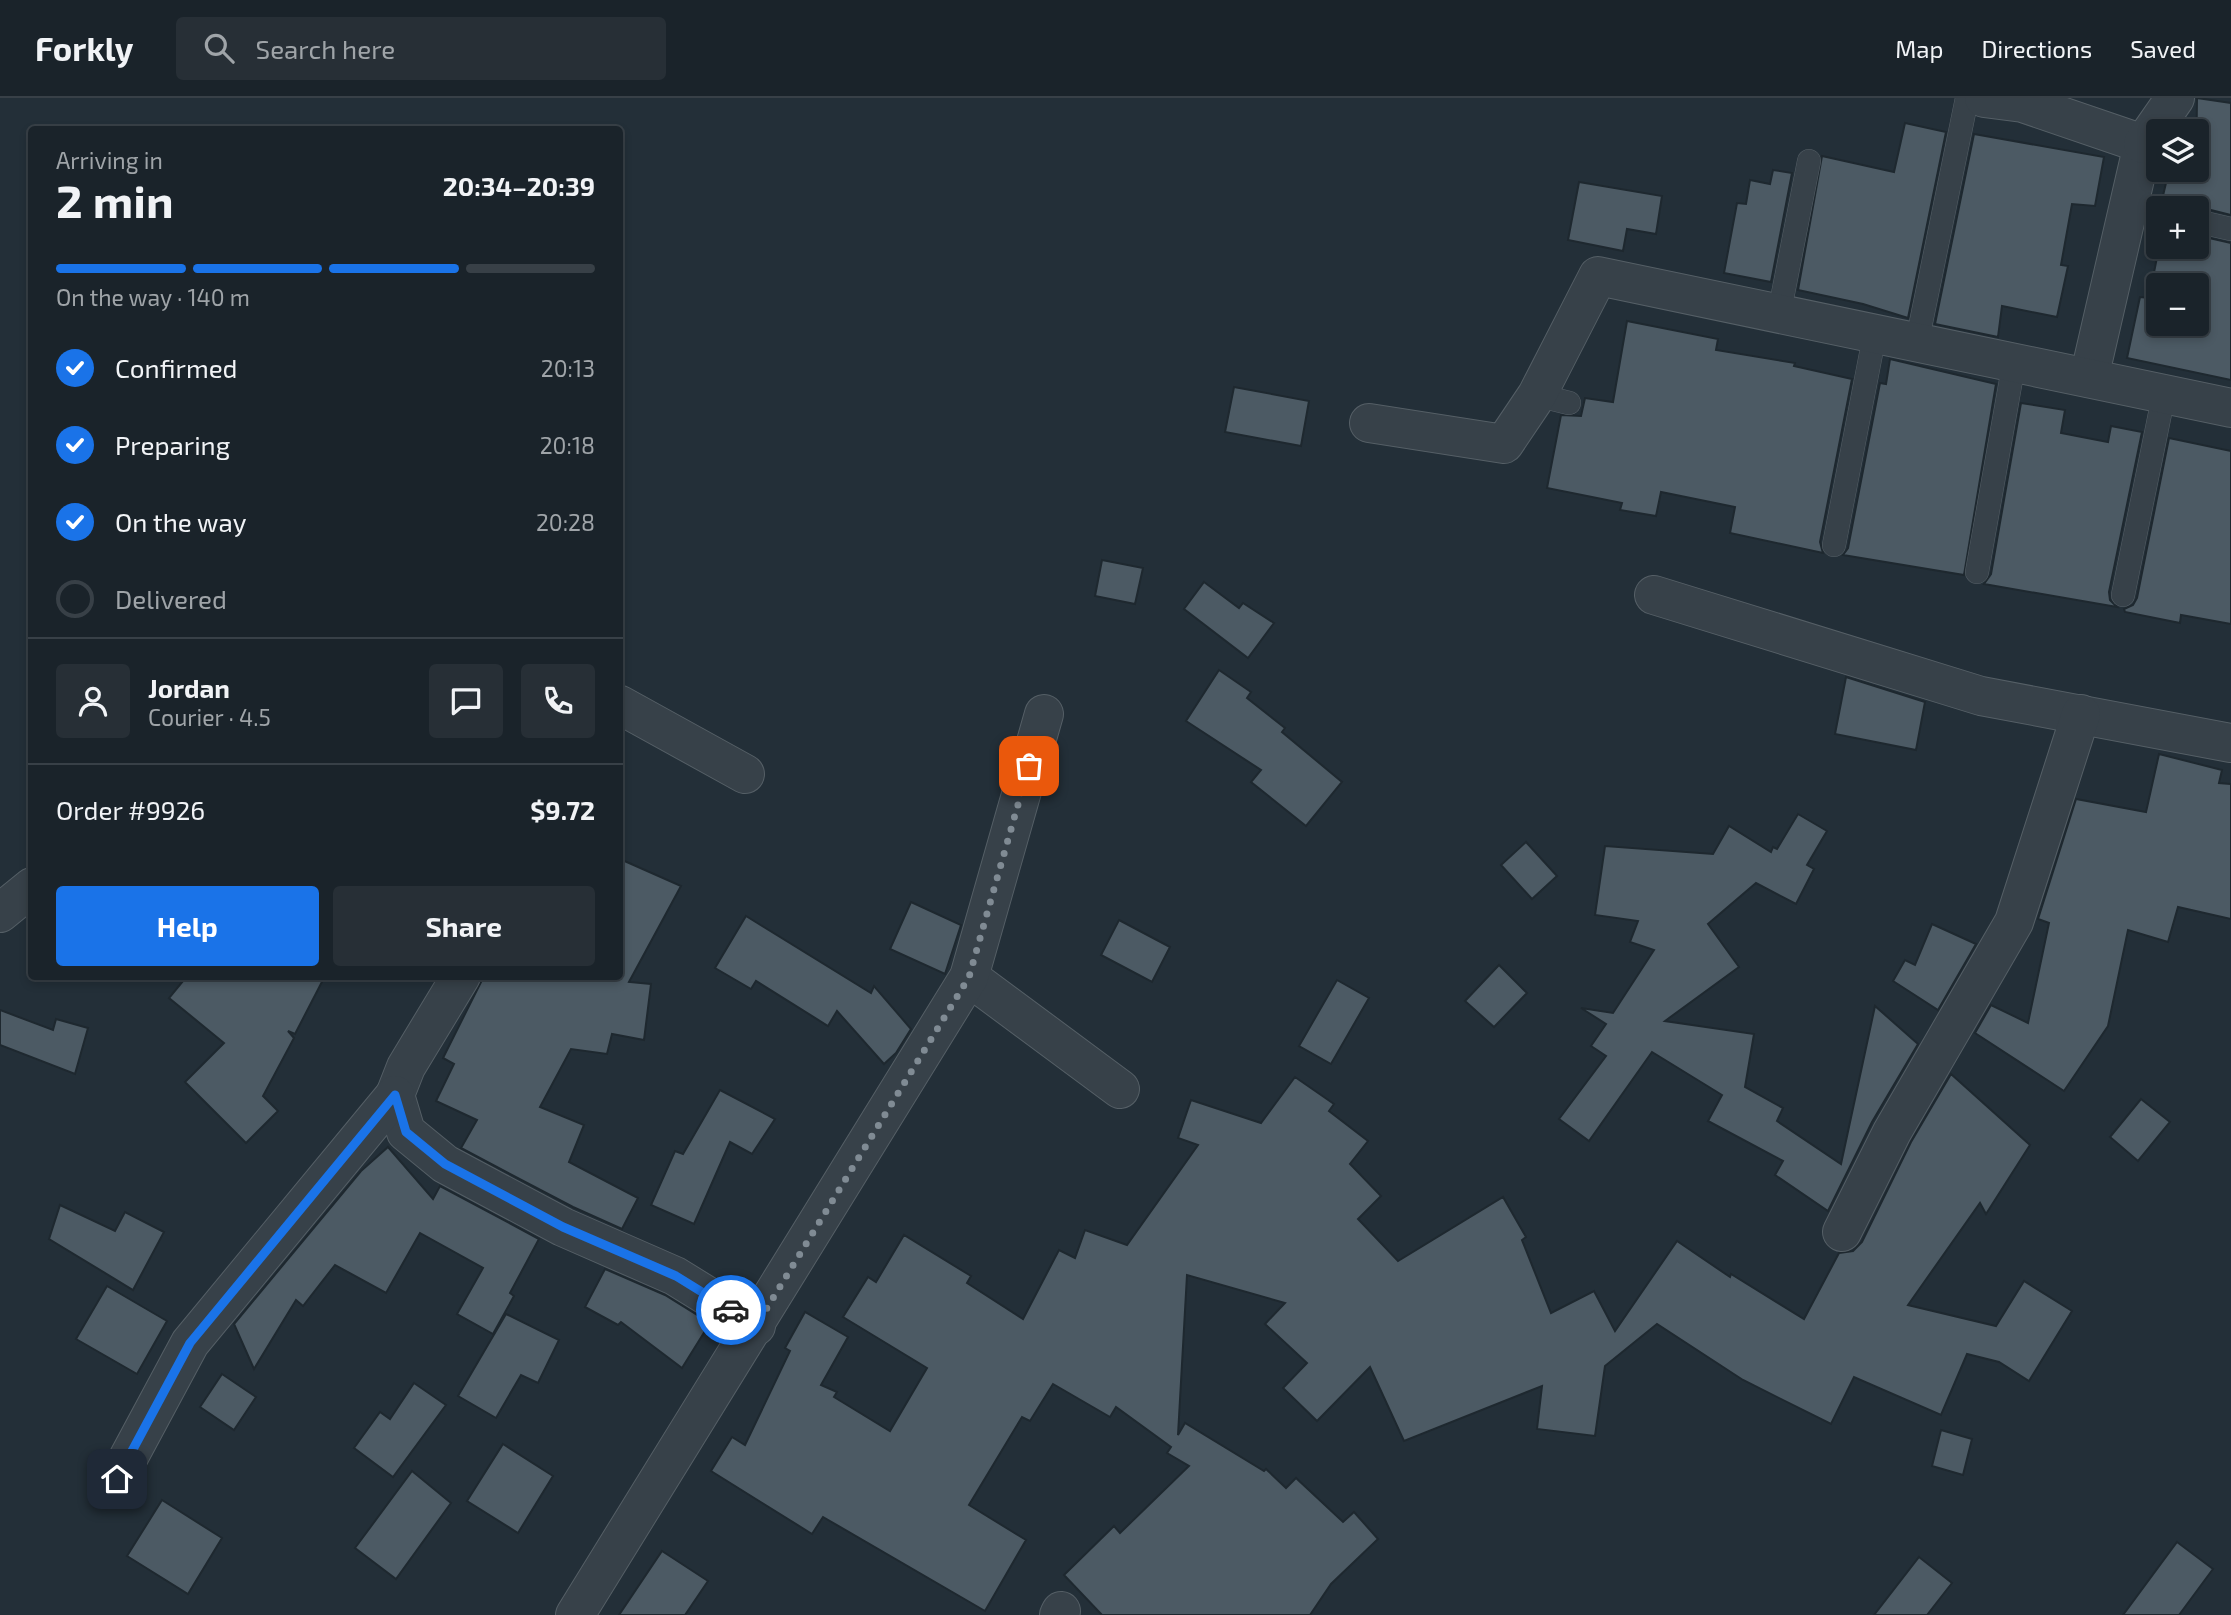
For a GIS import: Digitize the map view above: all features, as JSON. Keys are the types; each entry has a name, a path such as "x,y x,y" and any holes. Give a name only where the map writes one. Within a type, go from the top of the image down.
{"street":[{"path":"1984,98 2025,101 2143,144"},
{"path":"2089,378 2143,210 2143,144 2175,98"},
{"path":"1369,423 1504,444 1553,399 1598,276 2231,408"},
{"path":"1654,594 1981,696 2231,743"},
{"path":"623,707 745,774"},
{"path":"575,1615 756,1326 969,977 1044,714"},
{"path":"1842,1232 1892,1132 2014,922 2081,714"},
{"path":"0,913 28,890"},
{"path":"969,977 1120,1088"},
{"path":"117,1479 190,1343 395,1095 406,1067 459,980"},
{"path":"395,1095 406,1132 445,1164 563,1227 676,1276 756,1326"}],"lane":[{"path":"1917,342 1967,98"},
{"path":"1779,314 1810,161"},
{"path":"2209,224 2231,229"},
{"path":"1834,545 1875,333"},
{"path":"1977,572 2014,363"},
{"path":"2123,595 2164,394"}],"building":[{"path":"2197,98 2231,103 2231,215 2209,210 2209,196 2163,196 2166,182 2209,182 2209,119 2197,119"},
{"path":"1905,123 1946,132 1908,318 1863,304 1798,290 1822,156 1894,172"},
{"path":"1974,134 2104,157 2095,206 2072,204 2061,265 2068,266 2057,317 2002,306 1998,337 1935,324"},
{"path":"1773,170 1792,173 1771,282 1724,273 1737,203 1746,204 1750,180 1770,184"},
{"path":"1579,182 1662,196 1656,234 1627,229 1623,251 1568,240"},
{"path":"2209,238 2231,243 2231,380 2127,358 2140,297 2146,298 2146,336 2209,336 2209,273 2154,273 2157,259 2209,259"},
{"path":"1627,321 1718,339 1716,350 1795,363 1794,366 1852,379 1820,542 1823,553 1730,533 1735,507 1661,492 1656,516 1620,510 1622,503 1547,488 1561,415 1581,416 1585,398 1613,402"},
{"path":"1890,359 1996,384 1964,575 1843,555 1848,548 1880,383 1886,384"},
{"path":"1234,387 1309,401 1301,446 1225,432"},
{"path":"2021,403 2065,410 2061,433 2108,442 2111,426 2142,432 2109,592 2110,600 2117,607 1984,584 1991,574"},
{"path":"2169,438 2231,451 2231,624 2181,615 2180,623 2125,612 2124,609 2133,605 2137,598"},
{"path":"1102,560 1143,568 1135,604 1095,596"},
{"path":"1204,582 1239,608 1243,603 1274,623 1248,658 1184,609"},
{"path":"1219,670 1251,692 1247,698 1285,728 1282,732 1342,782 1306,826 1251,782 1261,770 1186,721"},
{"path":"1846,677 1925,702 1916,750 1835,734"},
{"path":"2159,754 2222,770 2219,783 2231,784 2231,919 2178,907 2168,942 2128,930 2108,1026 2064,1091 1975,1033 1991,1005 2028,1023 2049,923 2038,919 2076,799 2146,812"},
{"path":"1798,814 1827,831 1807,865 1814,869 1796,904 1756,883 1708,924 1739,967 1665,1021 1754,1034 1745,1087 1783,1108 1777,1121 1841,1164 1875,1006 1918,1044 1872,1122 1828,1211 1775,1175 1783,1161 1708,1121 1722,1095 1652,1052 1589,1141 1559,1119 1606,1056 1591,1046 1606,1024 1581,1008 1613,1013 1654,950 1630,942 1638,921 1595,915 1605,846 1713,854 1729,826 1771,852 1773,847 1777,849"},
{"path":"1526,842 1557,876 1532,899 1501,865"},
{"path":"623,860 681,886 629,982 651,984 644,1040 612,1034 607,1054 571,1049 540,1107 584,1125 569,1162 638,1198 622,1229 573,1207 461,1148 477,1120 436,1101 454,1064 443,1058 482,980 623,980"},
{"path":"911,902 961,925 945,974 890,949"},
{"path":"746,916 871,993 874,986 911,1029 896,1053 884,1064 837,1011 828,1026 756,981 751,989 715,968"},
{"path":"1119,920 1170,947 1152,982 1101,955"},
{"path":"1932,924 1976,944 1938,1010 1893,981 1905,960 1915,965"},
{"path":"1499,965 1527,993 1494,1027 1465,1001"},
{"path":"323,980 295,1034 288,1031 294,1038 263,1096 278,1111 246,1143 185,1082 224,1043 169,998 183,981"},
{"path":"1337,980 1369,998 1331,1064 1299,1046"},
{"path":"0,1010 53,1030 56,1019 88,1028 75,1074 0,1045"},
{"path":"1951,1074 2030,1145 1986,1214 1980,1203 1908,1305 1996,1326 2024,1281 2072,1311 2029,1381 1999,1362 1967,1354 1941,1415 1854,1377 1831,1424 1743,1380 1657,1324 1605,1366 1595,1436 1537,1429 1542,1386 1404,1441 1370,1367 1317,1421 1283,1388 1307,1363 1265,1324 1285,1303 1187,1275 1178,1435 1185,1423 1264,1471 1266,1469 1286,1488 1296,1478 1343,1522 1354,1512 1378,1539 1331,1584 1310,1615 1102,1615 1064,1575 1114,1526 1120,1533 1189,1466 1167,1453 1171,1447 1116,1407 1110,1417 1053,1384 1030,1421 1022,1417 969,1505 1026,1540 985,1611 823,1517 812,1534 711,1471 732,1437 745,1445 790,1351 785,1348 805,1312 848,1337 821,1385 837,1392 834,1397 890,1431 927,1368 843,1317 868,1277 876,1282 904,1235 971,1276 967,1283 1023,1319 1059,1250 1075,1258 1085,1230 1127,1245 1198,1145 1178,1138 1191,1100 1261,1123 1295,1077 1334,1104 1329,1111 1368,1141 1350,1164 1381,1196 1358,1219 1398,1261 1503,1197 1526,1237 1522,1240 1551,1313 1594,1291 1615,1331 1677,1241 1730,1277 1731,1274 1804,1319 1839,1253 1853,1251 1862,1242 1911,1142"},
{"path":"720,1090 775,1119 752,1154 730,1142 694,1224 651,1205 675,1151 683,1154"},
{"path":"2141,1099 2170,1122 2138,1161 2110,1137"},
{"path":"388,1147 433,1199 440,1186 539,1239 510,1293 514,1296 493,1334 457,1314 483,1268 420,1233 386,1293 335,1265 303,1306 296,1300 254,1369 234,1324 361,1171"},
{"path":"60,1205 115,1231 125,1212 164,1232 133,1290 49,1239"},
{"path":"605,1269 665,1295 710,1323 682,1368 621,1322 618,1325 585,1307"},
{"path":"107,1286 167,1321 137,1374 76,1339"},
{"path":"506,1314 559,1340 538,1383 521,1375 496,1418 458,1396"},
{"path":"222,1374 256,1397 234,1430 200,1407"},
{"path":"414,1383 446,1405 393,1477 354,1448 380,1412 390,1419"},
{"path":"1941,1430 1972,1439 1963,1475 1932,1466"},
{"path":"503,1444 553,1476 518,1533 467,1501"},
{"path":"412,1471 451,1503 396,1579 355,1548"},
{"path":"162,1500 222,1538 188,1594 127,1556"},
{"path":"2177,1542 2213,1569 2179,1615 2123,1615"},
{"path":"662,1551 708,1581 685,1615 619,1615"},
{"path":"1919,1557 1952,1583 1927,1615 1874,1615"}],"way so far":[{"path":"731,1310 756,1326 969,977 1029,766"}],"route":[{"path":"117,1479 190,1343 395,1095 406,1132 445,1164 563,1227 676,1276 731,1310"}]}
